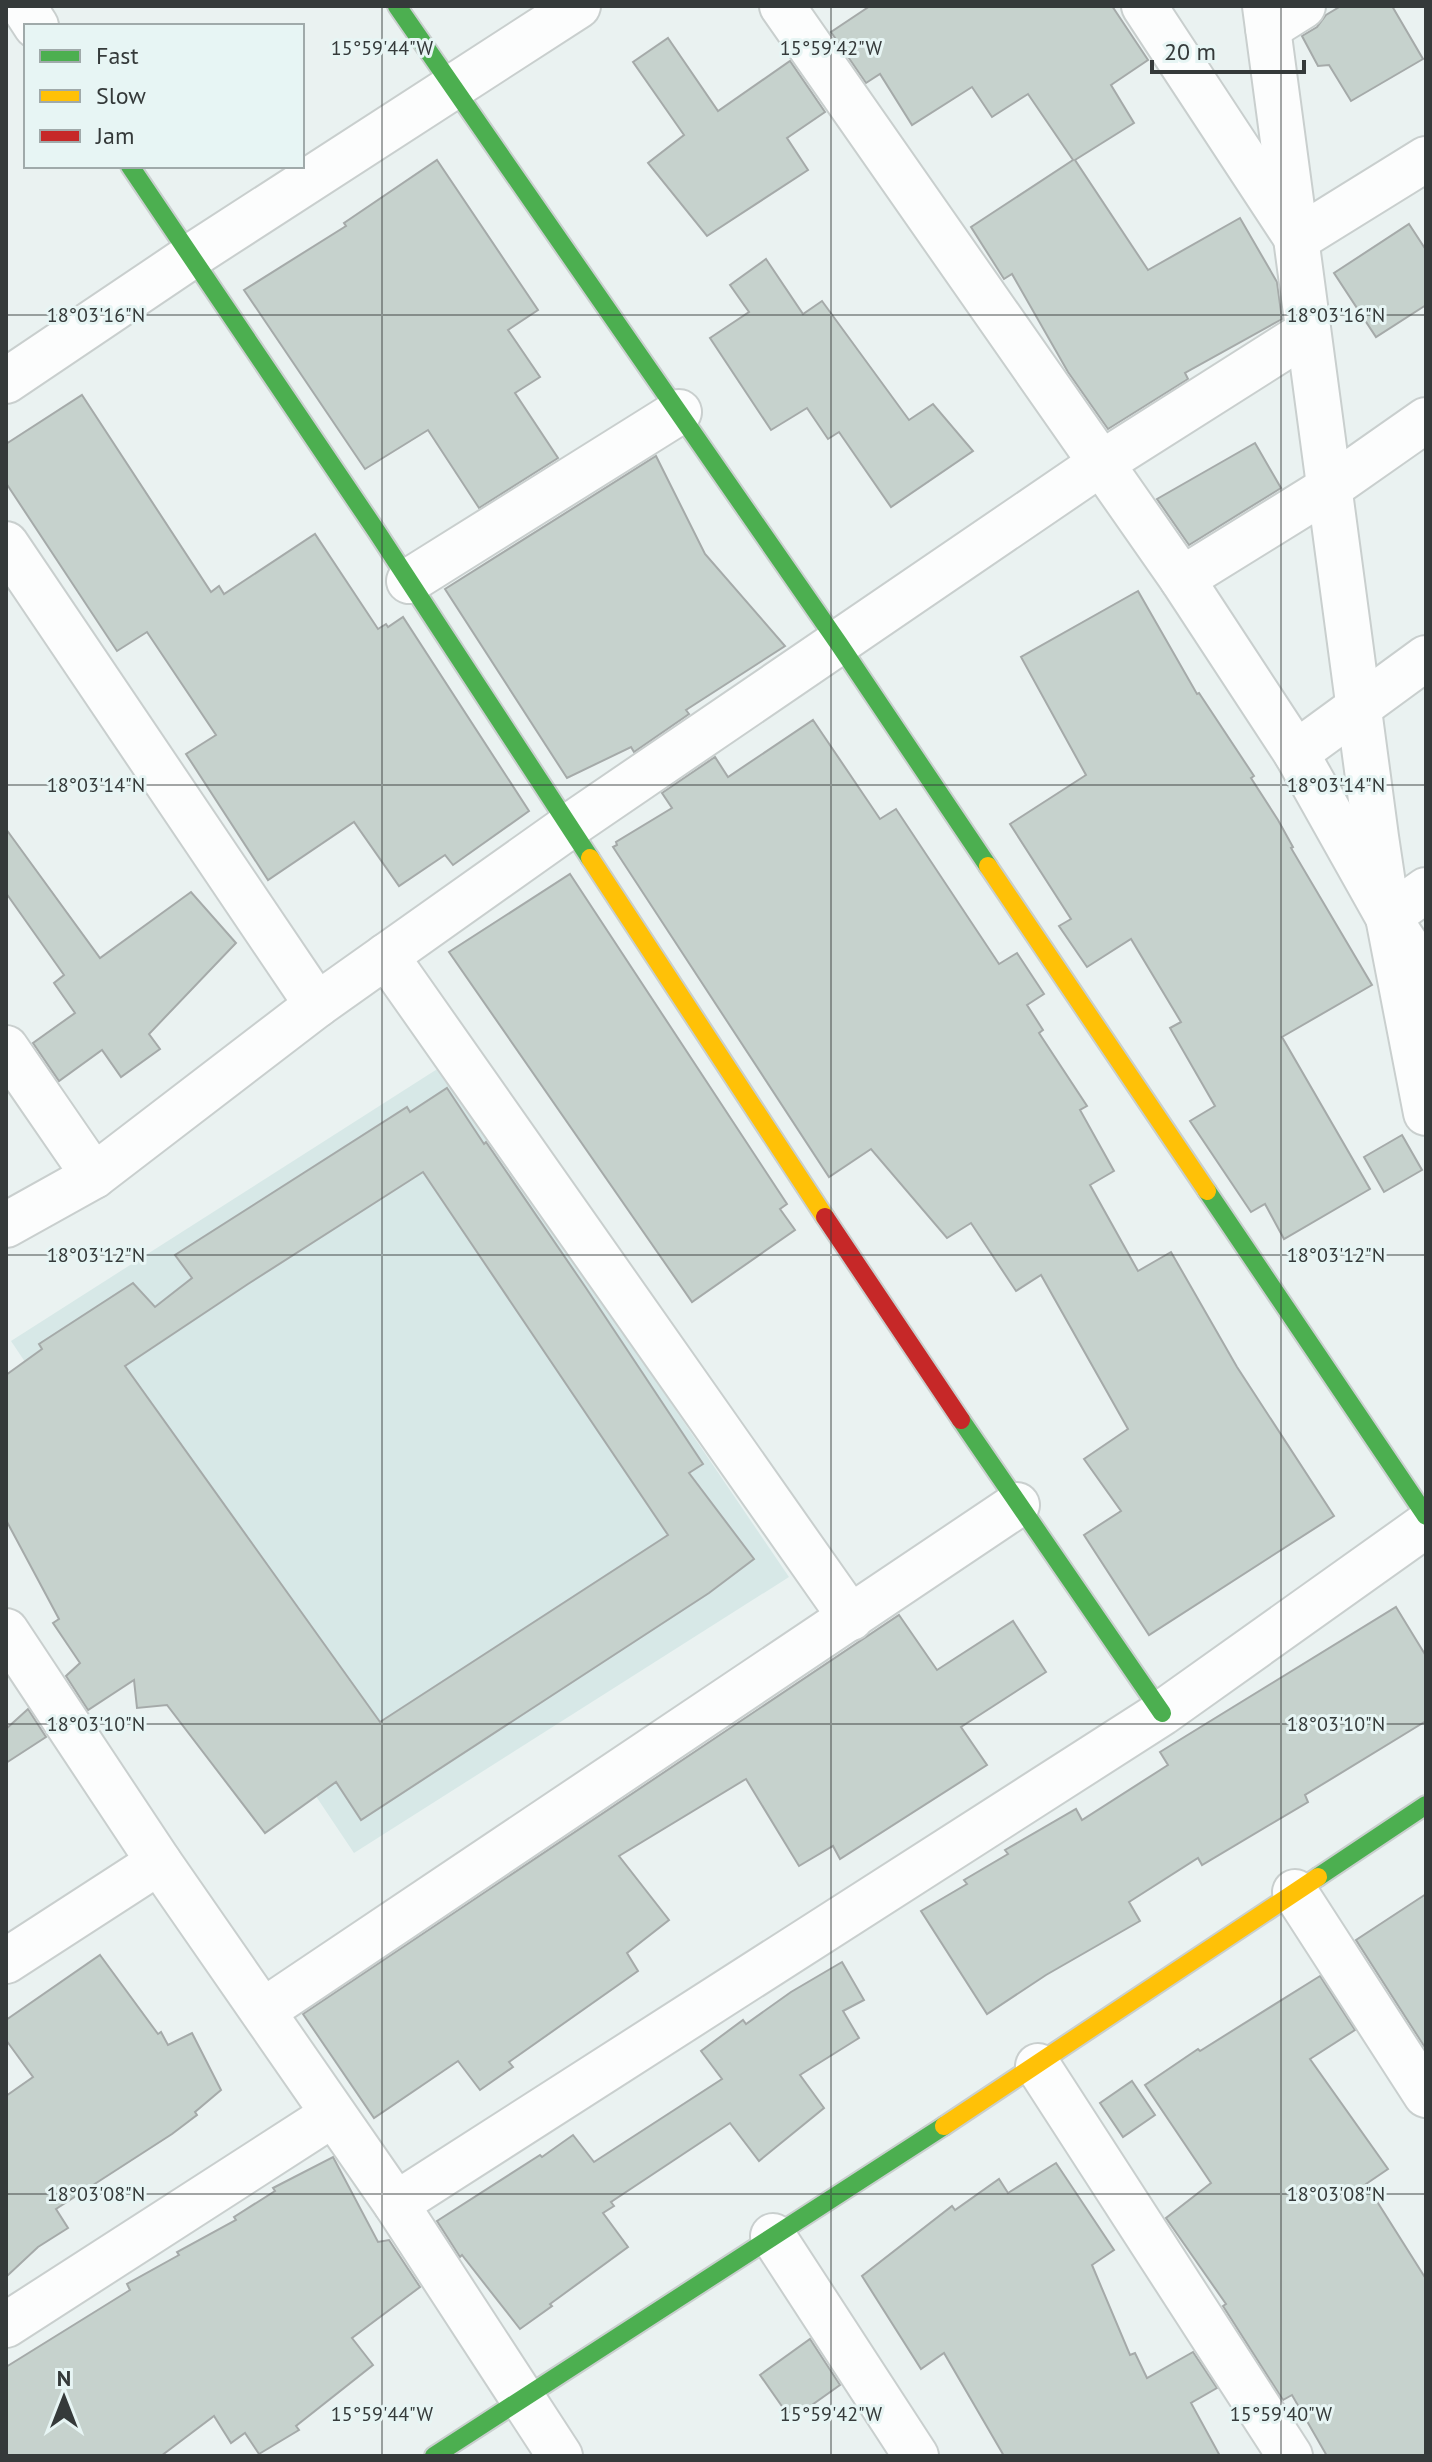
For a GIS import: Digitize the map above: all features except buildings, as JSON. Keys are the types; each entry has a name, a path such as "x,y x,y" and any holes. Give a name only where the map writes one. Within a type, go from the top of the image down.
{"street":[{"path":"23,6 35,24"},
{"path":"397,6 839,644 1426,1516"},
{"path":"6,381 190,257 578,6"},
{"path":"782,6 1182,579 1296,753 1388,917 1426,975"},
{"path":"1144,6 1297,239"},
{"path":"1279,13 1297,239 1308,332 1388,917 1426,1113"},
{"path":"1297,239 1426,159"},
{"path":"131,168 409,581 1017,1505 1162,1713"},
{"path":"6,1225 94,1176 317,1005 568,827 1100,464 1308,332"},
{"path":"409,581 679,412"},
{"path":"1182,579 1329,488 1426,420"},
{"path":"6,544 317,1005"},
{"path":"1296,753 1426,658"},
{"path":"1388,917 1426,890"},
{"path":"386,956 851,1618"},
{"path":"6,1048 94,1176"},
{"path":"263,2011 1017,1505"},
{"path":"396,2204 1162,1713 1426,1525"},
{"path":"6,1631 159,1862 396,2204 560,2456"},
{"path":"434,2456 1038,2066 1426,1805"},
{"path":"6,1961 159,1862"},
{"path":"1295,1892 1426,2095"},
{"path":"1038,2066 1290,2456"},
{"path":"6,2325 332,2115"},
{"path":"773,2236 916,2456"}],"shaded area":[{"path":"442,1066 789,1577 354,1853 11,1341"}],"traffic: fast":[{"path":"397,6 839,644 988,866"},
{"path":"131,168 377,532 590,858"},
{"path":"1207,1191 1426,1516"},
{"path":"961,1420 1162,1713"},
{"path":"1318,1877 1426,1805"},
{"path":"434,2456 944,2126"}],"traffic: slow":[{"path":"590,858 825,1217"},
{"path":"988,866 1207,1191"},
{"path":"944,2126 1318,1877"}],"traffic: jam":[{"path":"825,1217 961,1420"}]}
